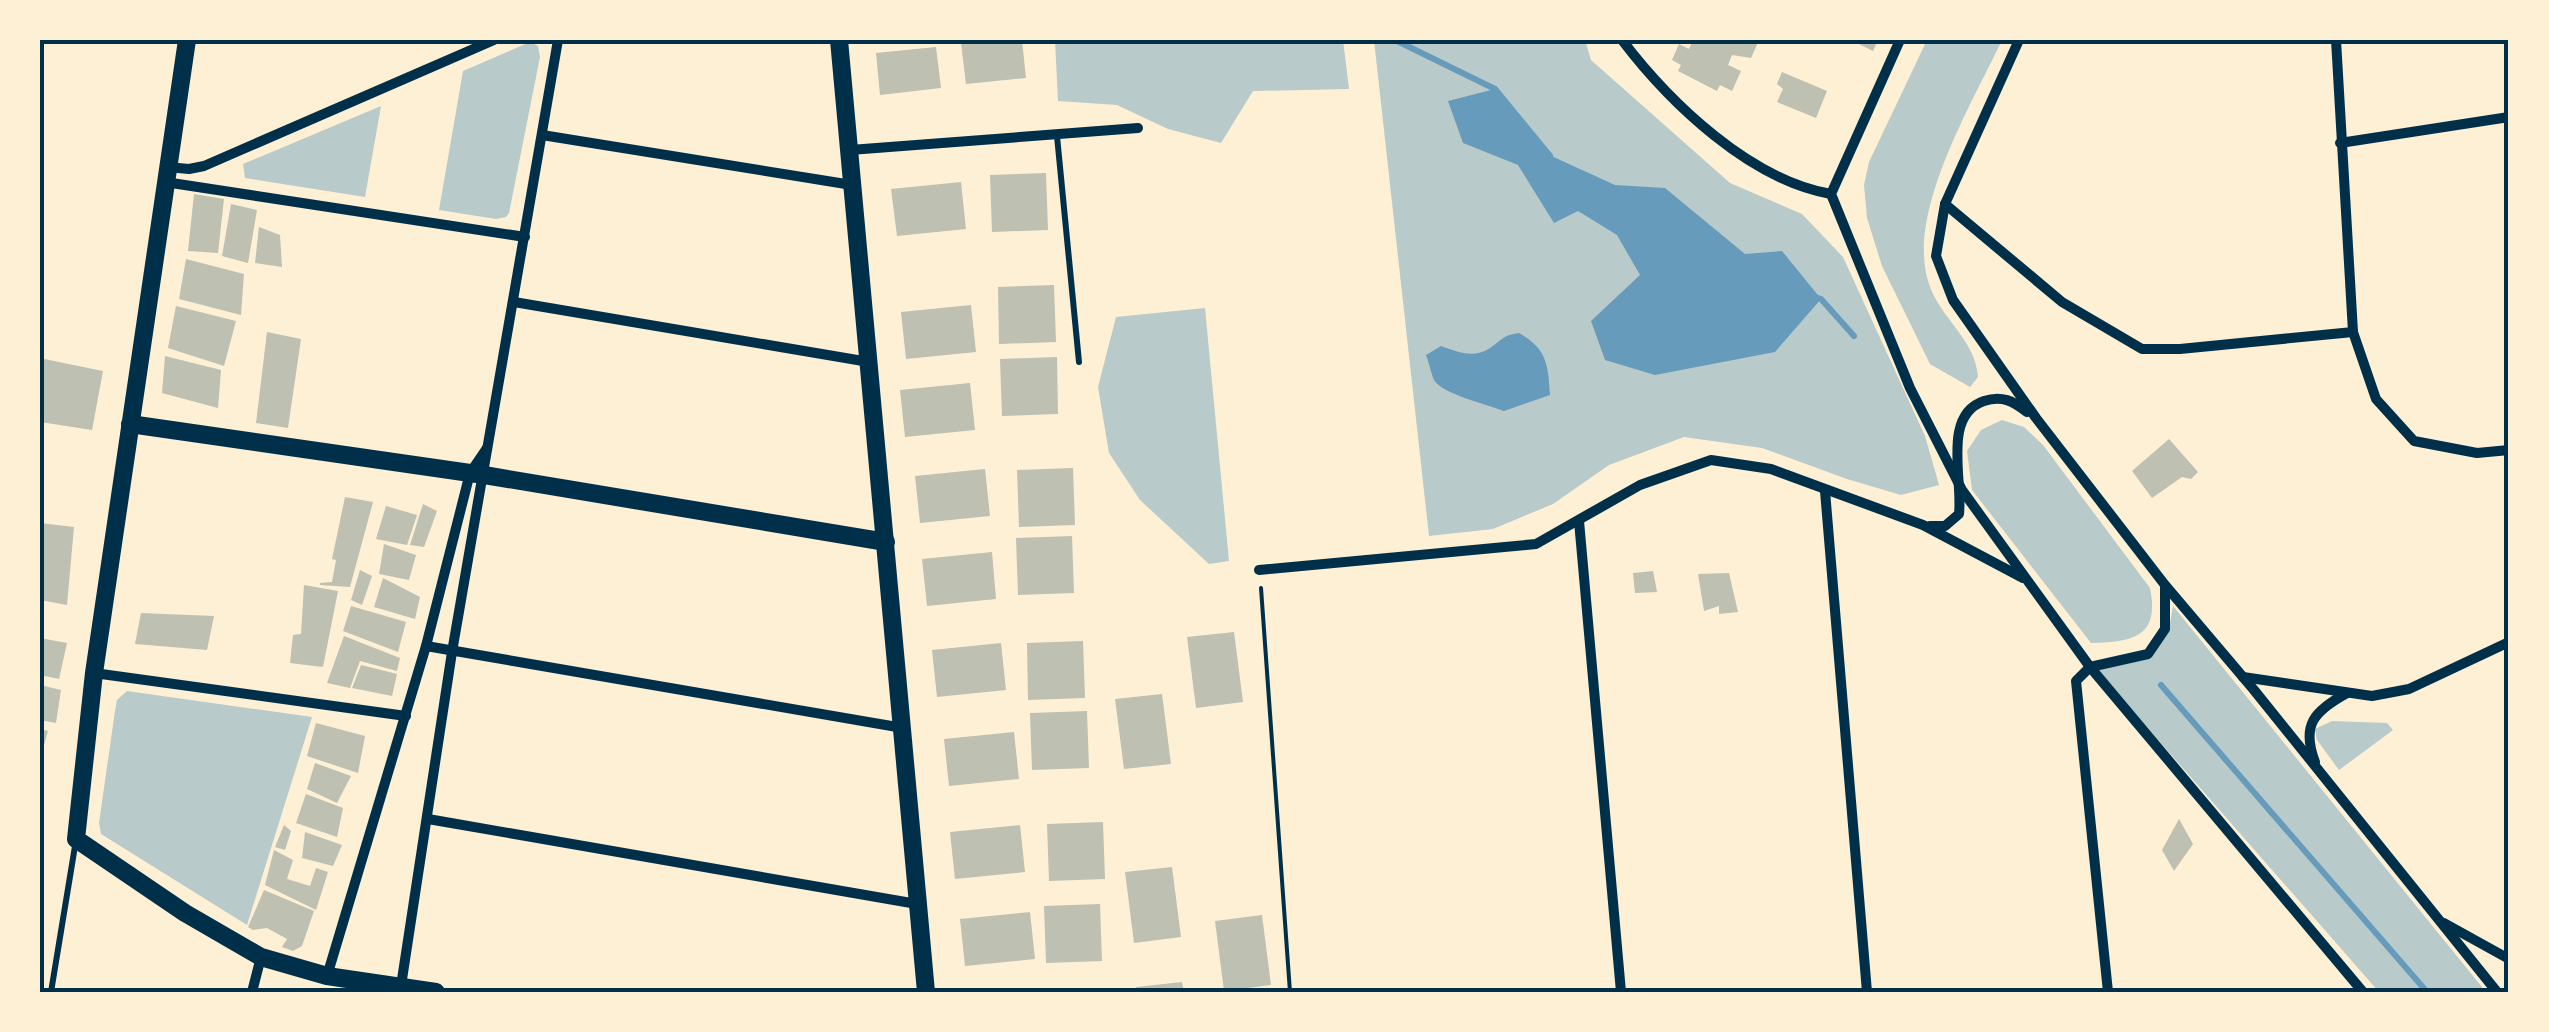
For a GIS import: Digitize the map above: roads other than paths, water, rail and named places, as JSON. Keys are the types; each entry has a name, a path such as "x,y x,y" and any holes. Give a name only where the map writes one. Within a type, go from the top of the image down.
{"street":[{"path":"187,40 94,674 76,839 261,957 328,976 436,992"},
{"path":"165,174 204,166 494,40"},
{"path":"328,976 477,474 490,443 558,40"},
{"path":"839,40 926,992"},
{"path":"1622,40 1650,76 1724,146 1806,190 1830,194"},
{"path":"1900,40 1830,194 1910,388 1962,490 2090,668 2363,992"},
{"path":"2019,40 1944,204 1936,256 1953,300 2036,418 2165,586 2497,992"},
{"path":"2336,40 2353,332 2376,400 2414,442 2477,453 2509,450"},
{"path":"2340,143 2509,117"},
{"path":"850,150 1138,128"},
{"path":"542,135 853,185"},
{"path":"165,174 525,237"},
{"path":"1944,204 2062,302 2142,349 2180,349 2353,332"},
{"path":"514,302 869,362"},
{"path":"1924,526 1945,526 1960,514 1957,431 1973,406 1998,398 2011,400 2036,418"},
{"path":"130,424 477,474 886,542"},
{"path":"1260,570 1536,544 1640,484 1711,460 1771,470 1924,526 2028,580"},
{"path":"401,986 477,474"},
{"path":"1825,491 1867,992"},
{"path":"1579,521 1621,992"},
{"path":"2108,992 2076,681 2090,668 2148,654 2165,629 2165,586"},
{"path":"2243,677 2372,696 2409,690 2509,642"},
{"path":"426,646 904,728"},
{"path":"94,674 406,716"},
{"path":"2320,774 2307,739 2312,721 2322,709 2348,692"},
{"path":"428,819 917,904"},
{"path":"2436,918 2509,959"},
{"path":"252,992 261,957"}],"lane":[{"path":"1057,136 1079,362"},
{"path":"51,992 76,839"}],"water":[{"path":"1495,89 1547,154 1615,185 1665,188 1745,254 1782,251 1821,299 1775,352 1655,375 1605,360 1591,321 1640,275 1617,235 1578,211 1554,223 1518,165 1463,143 1448,101"},
{"path":"1519,333 1541,351 1550,395 1504,411 1455,394 1434,380 1426,355 1441,346 1478,353"}],"waterway":[{"path":"1395,40 1495,89 1550,156"},
{"path":"1815,297 1854,336"},
{"path":"2161,685 2427,992"}]}
